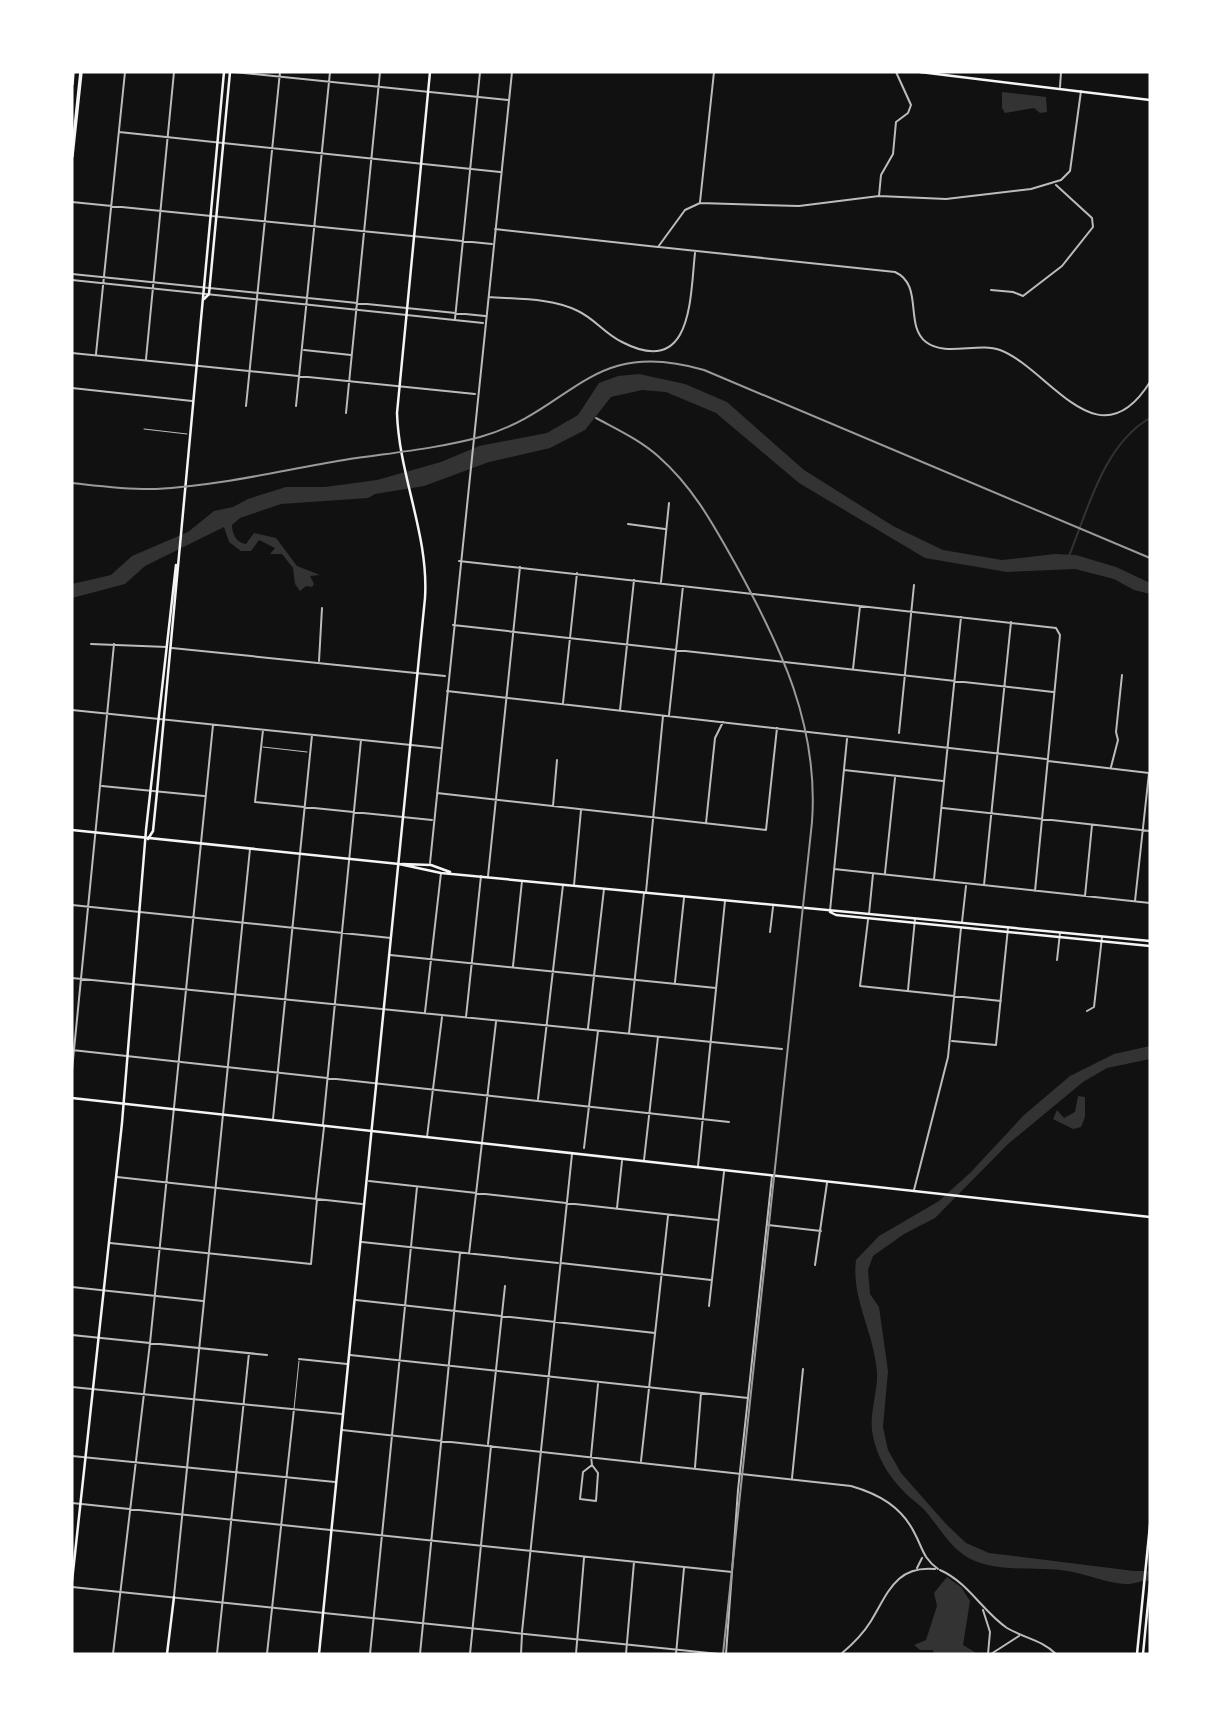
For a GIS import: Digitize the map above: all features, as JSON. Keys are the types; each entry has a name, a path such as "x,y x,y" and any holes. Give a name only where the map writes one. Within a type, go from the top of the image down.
{"highway":[{"path":"72,84 73,72"},
{"path":"72,156 81,72"}],"main road":[{"path":"72,1581 116,1177 164,647 190,435 224,72"},
{"path":"204,299 209,294 232,72"},
{"path":"319,1654 400,864 425,577 415,515 405,479 398,422 405,315 430,72"},
{"path":"920,72 1150,100"},
{"path":"148,839 153,831 157,792 178,570 176,565"},
{"path":"72,830 400,864 429,864 450,872 573,886 1150,941"},
{"path":"400,864 441,873 450,872"},
{"path":"962,924 1008,932 1150,946"},
{"path":"72,1098 1150,1217"},
{"path":"1137,1654 1150,1525"},
{"path":"1143,1654 1150,1583"},
{"path":"167,1654 174,1597"}],"street":[{"path":"96,355 125,72"},
{"path":"146,360 174,72"},
{"path":"232,72 509,100"},
{"path":"246,407 280,72"},
{"path":"296,406 330,72"},
{"path":"346,413 380,72"},
{"path":"455,320 480,72"},
{"path":"429,864 458,561 512,72"},
{"path":"700,203 714,72"},
{"path":"880,196 881,175 893,154 895,125 911,105 896,72"},
{"path":"1060,89 1061,72"},
{"path":"658,247 684,210 700,203 799,205 880,196 946,199 1031,189 1055,183 1066,177 1071,168 1081,91"},
{"path":"118,132 501,172"},
{"path":"991,290 1023,296 1062,266 1093,226 1092,218 1055,183"},
{"path":"72,202 493,244"},
{"path":"494,229 895,272 909,284 918,329 927,342 939,347 986,347 1002,351 1065,401 1090,412 1109,414 1120,411 1150,382"},
{"path":"487,297 567,306 584,314 624,344 648,350 662,349 674,343 686,329 695,252"},
{"path":"72,274 485,316"},
{"path":"72,280 484,323"},
{"path":"302,350 352,355"},
{"path":"72,352 476,394"},
{"path":"72,388 193,401"},
{"path":"661,583 669,503"},
{"path":"628,524 667,529"},
{"path":"458,561 1056,628 1060,635 1035,891"},
{"path":"488,876 520,567"},
{"path":"563,704 577,573"},
{"path":"620,711 634,580"},
{"path":"899,733 914,585"},
{"path":"669,716 683,586"},
{"path":"853,670 860,606"},
{"path":"319,662 322,608"},
{"path":"934,880 961,617"},
{"path":"984,886 1011,622"},
{"path":"452,625 1054,692"},
{"path":"91,644 164,647 447,676"},
{"path":"72,1070 114,644"},
{"path":"1111,768 1118,740 1116,732 1122,675"},
{"path":"446,691 1150,773 1135,902"},
{"path":"72,710 440,748"},
{"path":"1150,712 1150,722"},
{"path":"629,1034 663,715"},
{"path":"706,824 713,747 723,722"},
{"path":"113,1654 150,1343 213,725"},
{"path":"435,793 766,830 776,728"},
{"path":"263,730 255,802 433,820"},
{"path":"273,1120 312,735"},
{"path":"830,912 847,737"},
{"path":"109,1242 311,1264 361,740"},
{"path":"552,807 557,760"},
{"path":"844,770 944,781"},
{"path":"885,874 895,776"},
{"path":"100,786 205,796"},
{"path":"942,808 1150,831"},
{"path":"573,886 581,810"},
{"path":"1085,897 1092,824"},
{"path":"174,1597 250,849"},
{"path":"834,869 1150,903"},
{"path":"425,1013 441,873"},
{"path":"873,873 860,986 1001,1001"},
{"path":"466,1018 481,876"},
{"path":"512,967 522,880"},
{"path":"538,1100 563,884"},
{"path":"914,1191 950,1041 966,884"},
{"path":"587,1029 604,889"},
{"path":"675,984 684,897"},
{"path":"698,1167 724,901"},
{"path":"72,905 391,938"},
{"path":"770,932 773,906"},
{"path":"908,991 915,920"},
{"path":"950,1041 996,1045 1009,927"},
{"path":"1057,960 1060,932"},
{"path":"1087,1011 1094,1007 1102,936"},
{"path":"389,955 716,988"},
{"path":"72,978 782,1049"},
{"path":"427,1138 442,1016"},
{"path":"469,1254 496,1021"},
{"path":"584,1148 598,1031"},
{"path":"644,1161 658,1037"},
{"path":"73,1050 729,1122"},
{"path":"521,1654 572,1154"},
{"path":"617,1209 622,1159"},
{"path":"709,1306 724,1170"},
{"path":"726,1654 740,1473 772,1175"},
{"path":"116,1177 365,1205"},
{"path":"368,1181 718,1220"},
{"path":"815,1265 828,1182"},
{"path":"370,1654 417,1187"},
{"path":"1150,1211 1150,1217"},
{"path":"641,1462 668,1214"},
{"path":"766,1226 821,1231"},
{"path":"361,1242 711,1280"},
{"path":"420,1654 460,1253"},
{"path":"470,1654 505,1286"},
{"path":"72,1287 204,1301"},
{"path":"355,1300 654,1333"},
{"path":"72,1335 267,1355"},
{"path":"217,1654 249,1353"},
{"path":"349,1355 748,1398"},
{"path":"299,1359 348,1364"},
{"path":"792,1479 803,1369"},
{"path":"592,1465 583,1472 580,1499 596,1501 598,1473 592,1465 591,1456 598,1382"},
{"path":"72,1387 343,1415"},
{"path":"695,1468 701,1393"},
{"path":"267,1654 293,1409"},
{"path":"341,1429 851,1486 883,1498 906,1520 915,1533 922,1555 964,1585 983,1609 1022,1635 1041,1642 1056,1654"},
{"path":"72,1456 336,1482"},
{"path":"72,1503 732,1572"},
{"path":"916,1569 922,1555"},
{"path":"576,1654 584,1556"},
{"path":"626,1654 634,1561"},
{"path":"676,1654 684,1567"},
{"path":"841,1654 863,1633 891,1584 916,1569 939,1569"},
{"path":"72,1587 719,1654"},
{"path":"983,1609 990,1632 989,1654"},
{"path":"989,1654 1022,1635"},
{"path":"72,1654 77,1654"}],"lane":[{"path":"144,429 190,435"},
{"path":"261,747 310,752"},
{"path":"293,1409 299,1359"}],"shaded area":[{"path":"1002,92 1046,97 1047,112 1040,113 1034,108 1005,113 1002,108"},
{"path":"639,374 685,384 727,402 804,470 893,526 943,550 1002,560 1055,554 1076,555 1116,567 1150,583 1150,594 1134,590 1114,579 1075,569 1007,572 925,558 799,483 716,413 666,392 642,390 611,397 585,430 550,448 489,462 424,486 375,494 368,498 281,504 240,518 232,525 235,537 246,544 254,533 276,538 297,566 320,575 310,576 314,584 312,587 306,586 300,591 295,584 293,568 282,554 270,554 275,548 259,540 251,551 241,551 229,542 224,527 145,566 125,584 72,598 72,584 111,575 132,556 188,532 214,511 233,507 248,499 286,487 325,487 377,480 441,462 479,446 547,433 578,415 599,383 618,376"},
{"path":"1150,1046 1150,1059 1107,1068 1083,1082 1008,1144 935,1218 904,1234 873,1256 868,1270 870,1294 879,1307 888,1371 883,1427 888,1450 901,1473 946,1524 966,1543 989,1553 1150,1571 1150,1581 1128,1584 1068,1571 987,1565 975,1561 957,1549 924,1509 902,1489 882,1462 872,1430 877,1372 857,1288 856,1260 879,1236 939,1201 971,1172 1024,1115 1070,1076 1114,1054"},
{"path":"1078,1096 1085,1097 1085,1117 1081,1127 1073,1129 1053,1119 1057,1110 1064,1118 1075,1112"},
{"path":"947,1577 961,1587 970,1601 963,1645 978,1654 934,1654 933,1650 920,1650 914,1645 926,1640 937,1606 934,1593"}],"waterway":[{"path":"1069,556 1099,479 1109,461 1134,429 1150,418"}],"railway":[{"path":"72,483 135,489 180,487 447,445 512,425 607,369 634,362 665,362 704,370 1150,558"},
{"path":"596,418 637,440 659,457 683,481 720,536 768,626 794,688 803,720 813,787 812,822 723,1654"}]}
